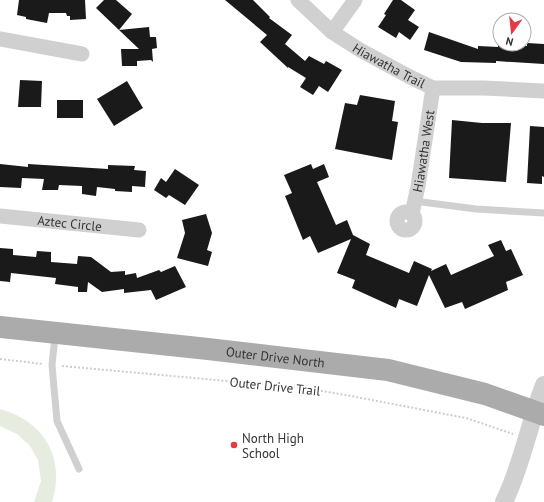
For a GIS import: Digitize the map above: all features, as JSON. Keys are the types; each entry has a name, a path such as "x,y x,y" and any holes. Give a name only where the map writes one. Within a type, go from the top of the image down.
{"main road":[{"name":"Outer Drive North","path":"0,328 208,349 388,370 479,392 539,413"}],"street":[{"name":"Hiawatha Trail","path":"298,0 332,32 360,50 410,78 433,88 484,88 544,91"},
{"path":"332,32 355,0"},
{"path":"0,39 82,54"},
{"name":"Hiawatha West","path":"413,207 433,88"},
{"name":"Aztec Circle","path":"0,216 139,230"},
{"path":"504,502 520,463 526,439 539,413 544,385"}],"lane":[{"path":"413,207 544,213"},
{"path":"55,334 52,365 57,421 78,469"}],"path":[{"name":"Outer Drive Trail","path":"0,359 304,388 466,418 526,439"}],"shaded area":[{"path":"0,409 29,422 48,444 53,456 56,471 56,486 52,502 34,502 41,481 38,460 30,446 17,434 0,426"}],"building":[{"path":"19,0 85,0 86,19 70,20 70,16 67,16 66,13 49,13 47,23 26,19 26,17 17,15"},
{"path":"104,0 116,0 132,14 119,30 96,8"},
{"path":"225,0 253,0 270,17 269,18 292,35 285,44 305,61 309,56 324,64 326,61 342,70 328,92 319,86 313,95 300,87 306,78 288,68 260,42 267,35"},
{"path":"393,0 401,0 415,10 408,20 419,27 410,40 399,32 396,38 378,27"},
{"path":"149,27 150,37 156,37 157,48 152,49 153,62 151,60 137,61 137,66 122,66 121,49 139,49 119,30"},
{"path":"429,32 478,49 478,46 492,47 492,52 532,52 532,43 544,44 544,64 496,61 496,63 461,62 424,50"},
{"path":"20,80 42,81 41,107 18,107"},
{"path":"127,81 143,108 114,126 97,99"},
{"path":"360,95 395,101 392,121 398,122 392,160 335,149 345,103 357,105"},
{"path":"57,100 83,100 83,118 57,118"},
{"path":"452,120 482,123 511,123 506,182 449,178"},
{"path":"530,126 544,127 544,177 542,176 542,184 527,183"},
{"path":"0,164 28,167 28,164 108,169 108,165 135,166 134,170 146,171 145,187 132,186 132,192 115,191 115,189 97,187 96,196 82,194 82,186 59,185 58,190 42,190 44,179 22,178 21,188 0,187"},
{"path":"311,164 313,169 324,164 329,177 317,182 336,225 347,220 353,235 370,244 366,255 409,273 414,261 432,269 431,271 446,264 451,275 494,256 488,245 501,240 506,251 511,249 523,275 506,282 508,290 465,309 462,302 445,308 429,275 417,306 399,299 396,308 352,288 355,280 337,273 351,239 318,253 310,236 303,240 285,196 292,193 284,175"},
{"path":"175,169 199,185 185,205 169,195 166,198 154,190 161,178 166,182"},
{"path":"206,214 212,233 207,250 212,252 208,266 177,258 185,233 182,220"},
{"path":"0,248 13,249 13,255 36,257 37,251 51,252 51,262 77,264 78,256 91,257 111,272 125,271 125,275 136,273 137,278 159,270 161,272 175,266 186,287 156,300 151,290 124,293 124,289 102,292 88,282 87,292 78,292 78,287 55,284 56,278 11,273 10,282 0,281"}],"place":[{"name":"North High School","path":"234,445"}]}
